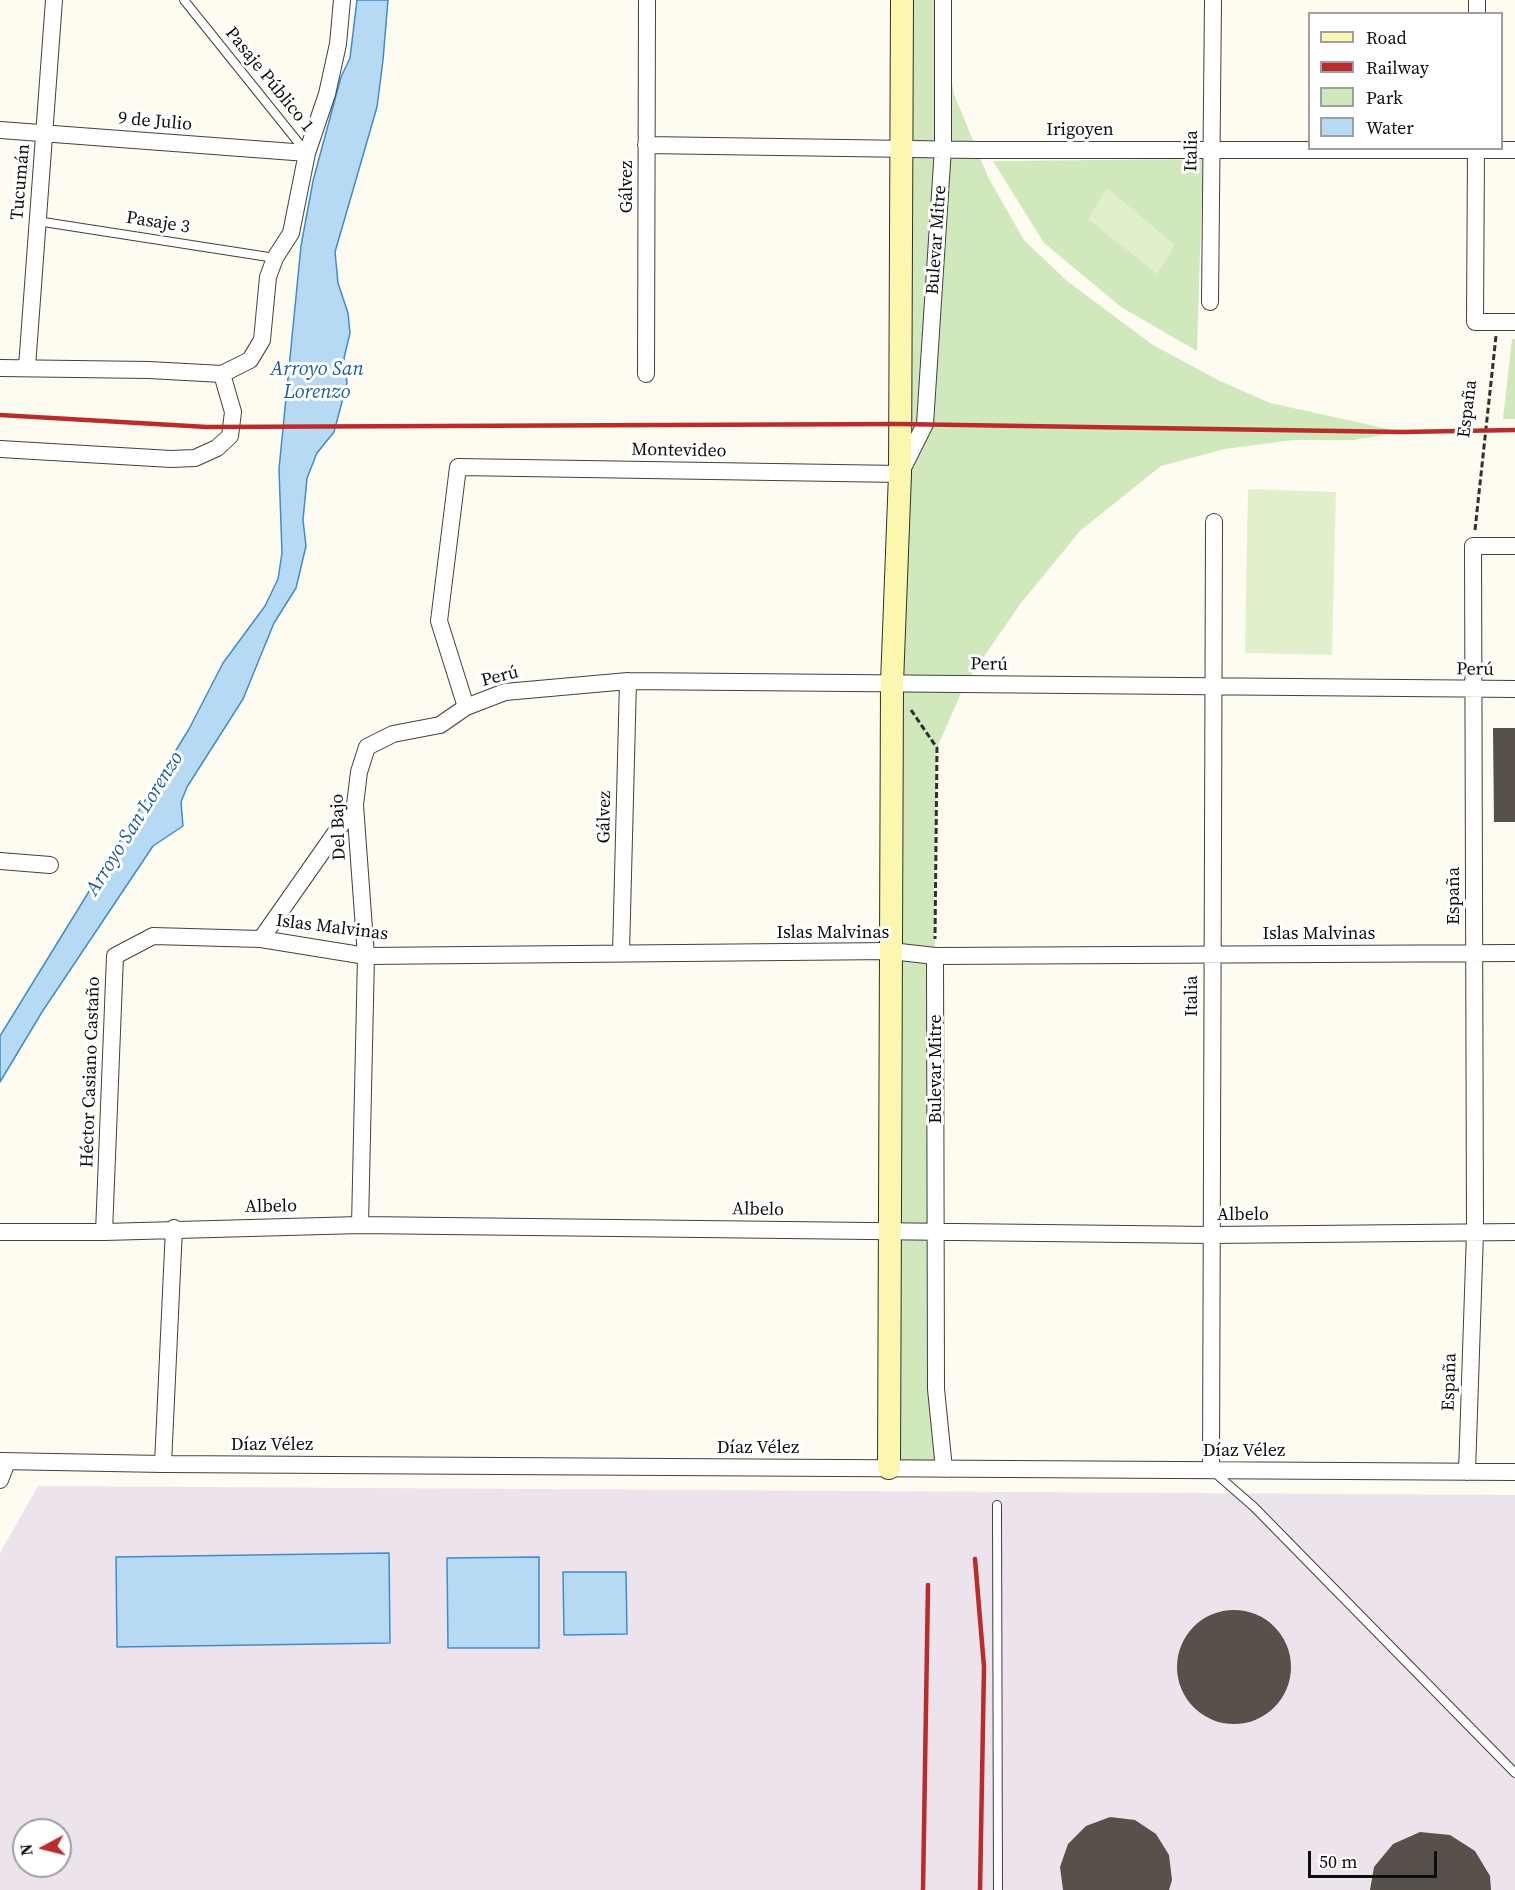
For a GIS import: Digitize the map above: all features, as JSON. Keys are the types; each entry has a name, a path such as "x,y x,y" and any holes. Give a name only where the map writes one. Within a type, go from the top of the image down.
{"street":[{"name":"Tucumán","path":"27,367 54,0"},
{"path":"0,368 222,374 250,360 262,340 268,277 274,258 291,233 307,153 327,94 338,44 342,0"},
{"name":"Gálvez","path":"645,374 646,0"},
{"name":"Bulevar Mitre","path":"889,1468 892,683 900,474 902,0"},
{"name":"Bulevar Mitre","path":"900,474 925,424 943,148 944,0"},
{"name":"Italia","path":"1210,302 1213,0"},
{"name":"9 de Julio","path":"0,130 307,153"},
{"name":"Irigoyen","path":"646,146 902,147 978,150 1308,148"},
{"path":"1476,150 1475,322 1515,322"},
{"path":"0,449 150,459 195,458 217,448 230,436 233,412 222,374"},
{"name":"Montevideo","path":"466,707 439,621 458,467 900,474"},
{"name":"Italia","path":"1212,1470 1214,522"},
{"path":"1473,546 1515,546"},
{"name":"España","path":"1467,1472 1475,1232 1473,546"},
{"name":"Gálvez","path":"621,953 628,681"},
{"name":"Perú","path":"466,707 505,692 628,681 1515,689"},
{"name":"Del Bajo","path":"360,1225 366,956 355,805 359,772 367,747 393,734 440,725 466,707"},
{"path":"261,939 355,805"},
{"path":"0,861 50,865"},
{"name":"Islas Malvinas","path":"153,936 261,939 366,956 891,951 935,956 1515,953"},
{"name":"Héctor Casiano Castaño","path":"104,1232 115,956 153,936"},
{"name":"Bulevar Mitre","path":"935,956 936,1389 944,1468"},
{"name":"Albelo","path":"0,1232 104,1232 174,1228 360,1225 937,1233 1515,1232"},
{"path":"163,1464 174,1228"},
{"path":"0,1480 3,1461"},
{"name":"Díaz Vélez","path":"3,1461 163,1464 1515,1472"}],"lane":[{"name":"Pasaje Público 1","path":"184,0 307,153"},
{"name":"Pasaje 3","path":"37,220 274,258"},
{"path":"1212,1470 1254,1507 1515,1773"},
{"path":"997,1505 998,1890"}],"path":[{"name":"España","path":"1473,546 1498,322"},
{"path":"892,683 937,748 935,956"}],"shaded area":[{"path":"38,1486 1515,1495 1515,1890 0,1890 0,1553"}],"green space":[{"path":"902,0 943,0 944,40 954,94 988,177 1024,240 1067,281 1153,345 1218,380 1270,403 1402,432 1353,440 1293,440 1225,449 1161,466 1080,531 1021,603 965,684 937,748 934,896 944,1469 889,1468"},
{"path":"1203,159 1197,351 1121,307 1044,243 993,161"},
{"path":"1107,188 1175,245 1157,274 1088,219"},
{"path":"1512,339 1515,339 1515,419 1503,419"},
{"path":"1248,489 1336,492 1332,655 1245,653"}],"water":[{"name":"Arroyo San Lorenzo","path":"357,0 388,0 383,60 377,107 335,252 338,283 348,313 350,333 344,358 347,383 334,432 317,453 307,478 303,520 306,546 296,588 274,623 243,699 187,787 181,802 183,826 153,846 42,1012 0,1082 0,1036 189,729 223,663 265,606 278,579 282,553 279,469 301,246 313,181 341,77 350,58"},
{"path":"389,1553 390,1643 117,1647 116,1557"},
{"path":"539,1557 539,1648 448,1648 447,1558"},
{"path":"563,1572 626,1572 627,1634 564,1635"}],"building":[{"path":"1493,728 1515,728 1515,822 1494,822"},
{"path":"1234,1610 1256,1614 1274,1627 1287,1645 1291,1667 1287,1689 1274,1707 1256,1720 1234,1724 1212,1720 1194,1707 1181,1689 1177,1667 1181,1645 1194,1627 1212,1614"},
{"path":"1110,1817 1135,1820 1156,1834 1169,1855 1172,1880 1169,1890 1063,1890 1060,1867 1068,1844 1086,1826"},
{"path":"1420,1832 1450,1835 1475,1851 1490,1876 1491,1890 1370,1890 1374,1867 1393,1844"}],"railway":[{"path":"0,415 207,427 898,424 1402,432 1515,430"},
{"path":"975,1559 984,1667 980,1890"},
{"path":"923,1890 928,1585"}]}
